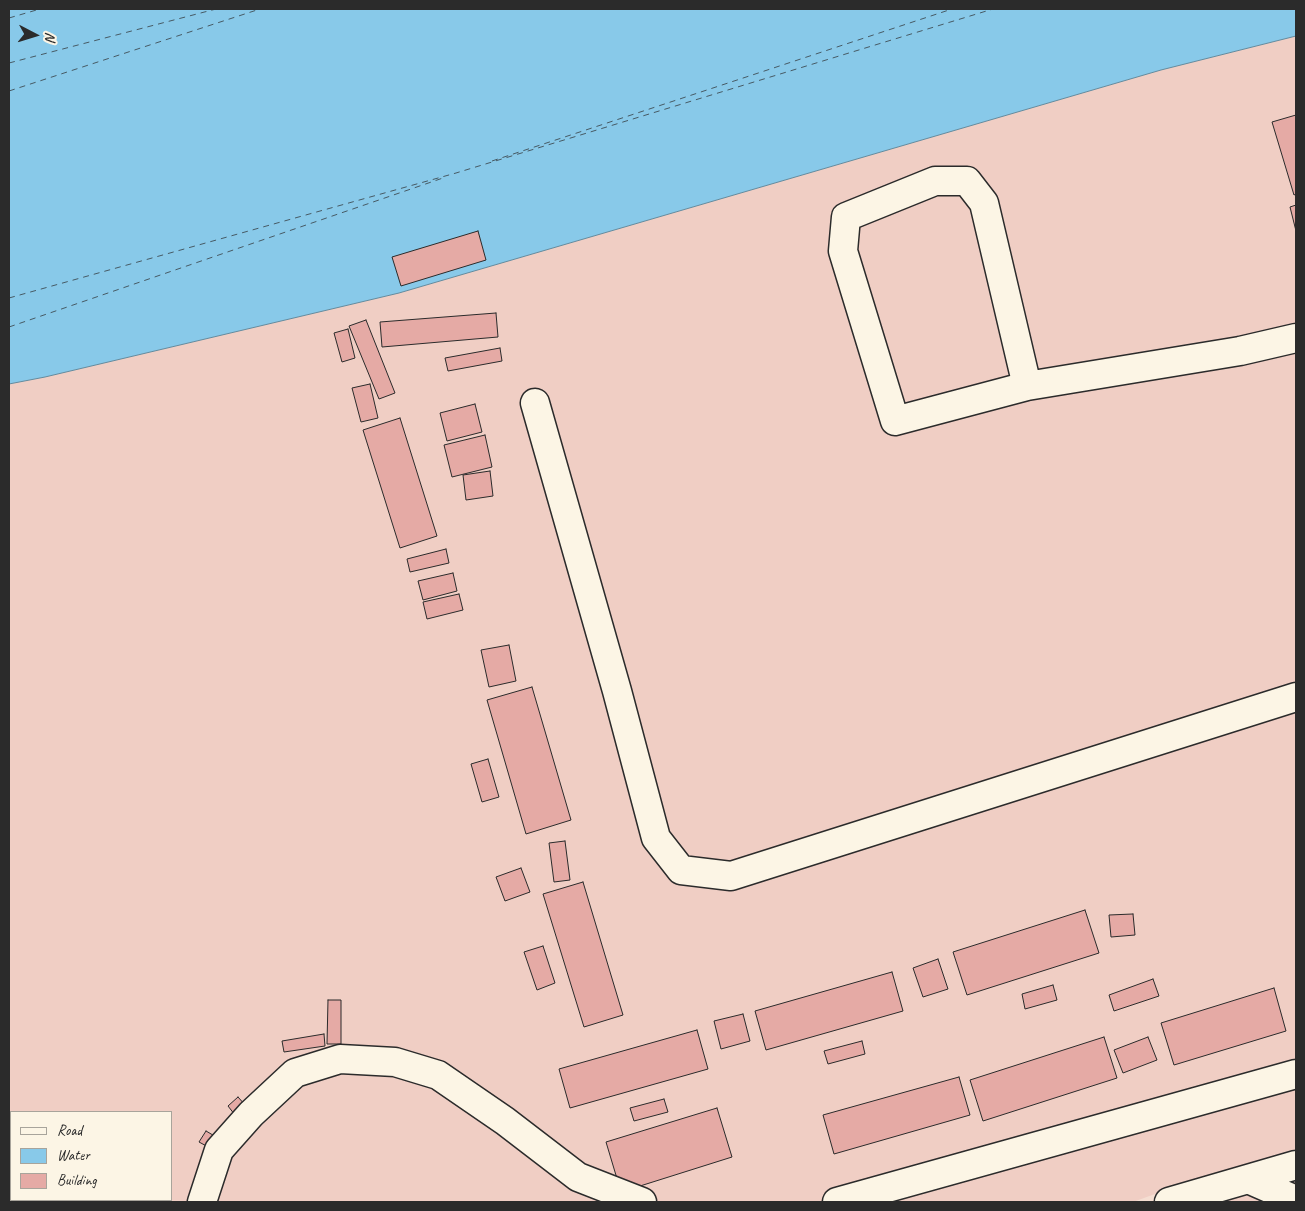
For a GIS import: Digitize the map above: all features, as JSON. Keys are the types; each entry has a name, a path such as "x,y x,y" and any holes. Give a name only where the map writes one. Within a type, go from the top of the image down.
{"street":[{"path":"1027,386 984,203 967,181 935,181 846,217 843,251 895,421 1027,386 1240,351 1296,338"},
{"path":"535,403 617,692 656,838 681,870 731,876 1296,697"},
{"path":"202,1202 219,1150 251,1114 295,1073 340,1059 395,1062 438,1075 505,1121 578,1177 642,1202"},
{"path":"837,1202 1296,1074"},
{"path":"1169,1202 1296,1165"},
{"path":"1248,1179 1296,1200"}],"shaded area":[{"path":"1296,36 1296,1202 1179,1202 1174,1187 1133,1202 9,1202 9,384 399,293 1161,70"}],"water":[{"path":"9,9 1296,9 1296,36 1161,70 399,293 9,384"}],"building":[{"path":"1296,115 1296,194 1294,195 1272,122"},
{"path":"1296,205 1296,231 1290,207"},
{"path":"478,231 486,260 401,286 392,257"},
{"path":"496,313 498,337 382,347 380,322"},
{"path":"366,320 395,393 379,399 349,326"},
{"path":"348,329 355,358 342,362 334,333"},
{"path":"500,348 502,361 448,371 445,358"},
{"path":"370,384 378,418 361,422 352,388"},
{"path":"475,404 482,432 447,441 440,413"},
{"path":"400,418 437,536 400,548 363,430"},
{"path":"485,435 492,467 452,477 444,445"},
{"path":"490,471 493,496 466,500 463,475"},
{"path":"446,549 449,563 410,572 407,559"},
{"path":"453,573 457,591 423,600 418,581"},
{"path":"459,594 463,610 427,619 423,602"},
{"path":"509,645 516,681 489,687 481,650"},
{"path":"532,687 571,820 526,834 487,700"},
{"path":"488,759 499,797 482,802 471,764"},
{"path":"565,841 570,880 554,882 549,843"},
{"path":"521,868 530,892 505,901 496,877"},
{"path":"583,882 623,1015 584,1027 543,894"},
{"path":"1085,910 1099,953 967,995 953,952"},
{"path":"1133,914 1135,935 1111,937 1109,915"},
{"path":"543,946 555,983 537,990 524,952"},
{"path":"938,959 948,989 923,997 913,968"},
{"path":"892,972 903,1011 766,1050 755,1011"},
{"path":"1153,979 1159,996 1114,1011 1109,995"},
{"path":"1053,985 1057,1000 1025,1009 1022,994"},
{"path":"1274,988 1286,1031 1174,1065 1161,1023"},
{"path":"328,1000 341,1000 341,1044 327,1044"},
{"path":"743,1014 750,1041 721,1049 714,1021"},
{"path":"697,1030 708,1069 570,1108 559,1069"},
{"path":"324,1034 325,1046 284,1052 282,1041"},
{"path":"1104,1037 1117,1078 983,1121 970,1080"},
{"path":"1148,1037 1157,1060 1123,1073 1114,1050"},
{"path":"862,1041 865,1054 828,1064 824,1051"},
{"path":"959,1077 970,1115 834,1154 823,1115"},
{"path":"238,1097 246,1106 235,1115 228,1106"},
{"path":"664,1099 668,1112 634,1121 630,1108"},
{"path":"717,1108 732,1157 621,1192 606,1142"},
{"path":"206,1131 218,1138 212,1149 199,1142"}],"ferry route":[{"path":"9,18 40,9"},
{"path":"9,63 216,9"},
{"path":"9,91 260,9"},
{"path":"492,161 952,9"},
{"path":"9,298 456,173 993,9"},
{"path":"9,327 443,178"}]}
